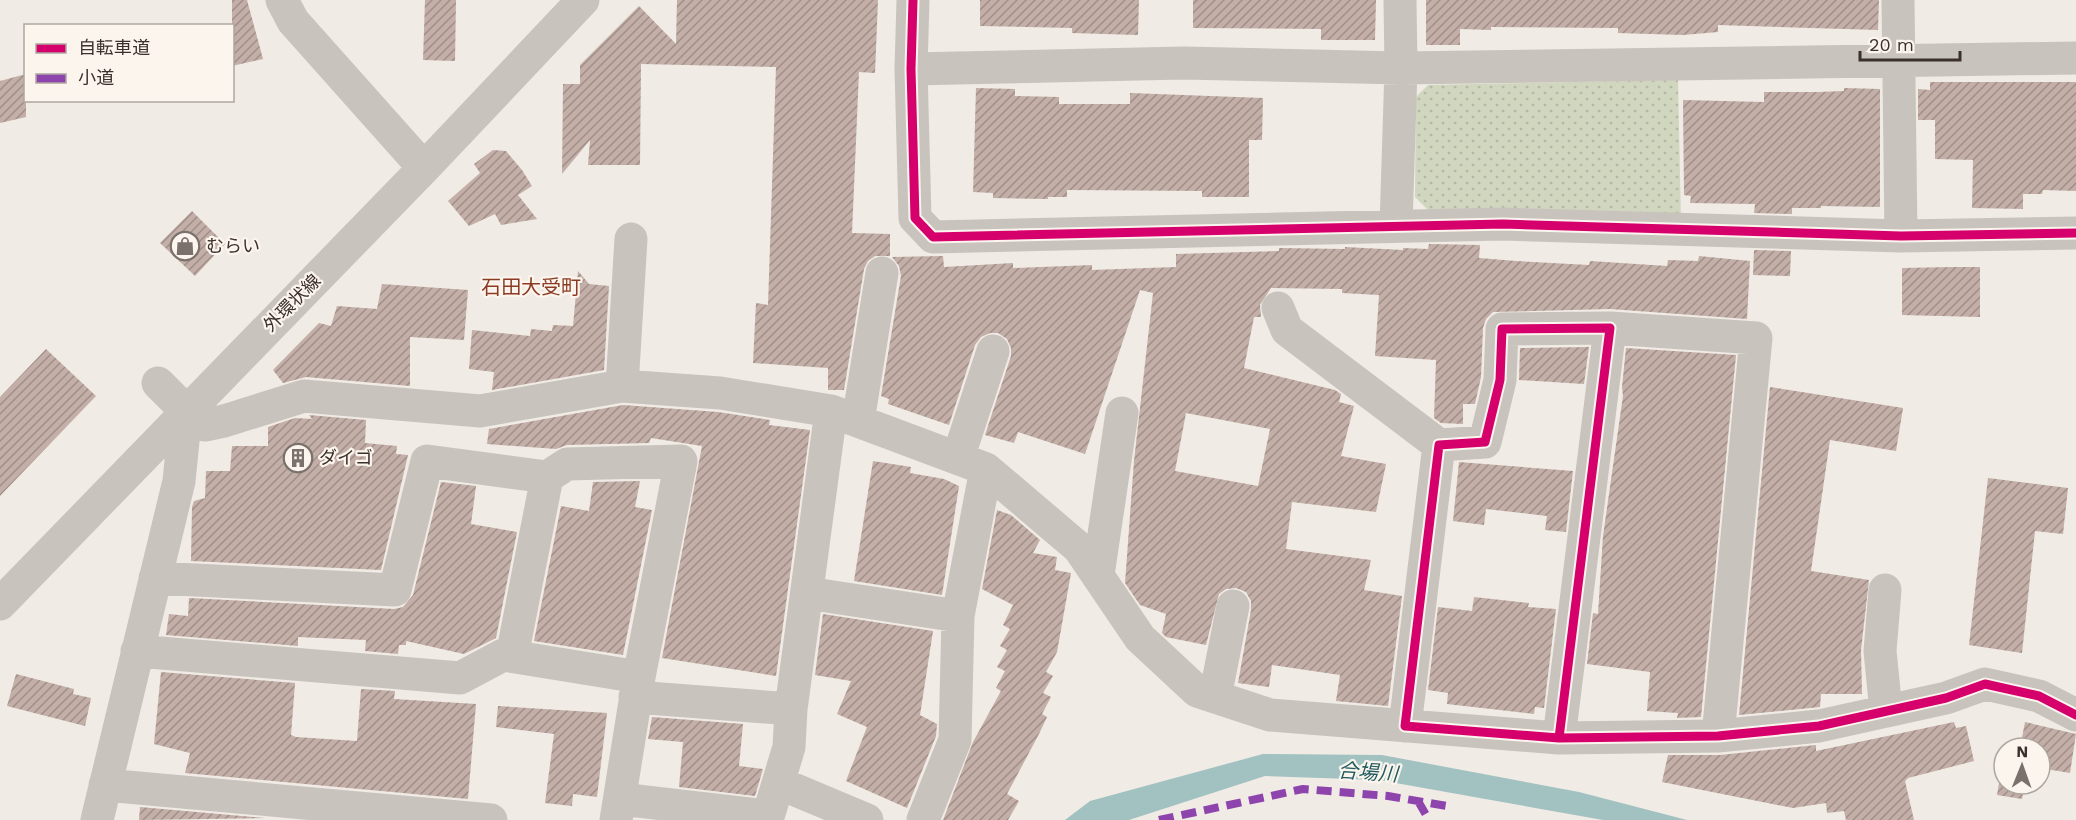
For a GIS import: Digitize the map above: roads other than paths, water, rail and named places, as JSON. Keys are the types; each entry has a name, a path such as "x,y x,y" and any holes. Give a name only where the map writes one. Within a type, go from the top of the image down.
{"street":[{"path":"282,0 293,21 424,168"},
{"name":"外環状線","path":"0,604 424,168 583,0"},
{"path":"913,0 911,69 915,218 933,237 1503,224 1901,236 2076,233"},
{"path":"1396,226 1401,68 1400,0"},
{"path":"1898,0 1901,236"},
{"path":"911,69 1184,63 1401,68 2076,58"},
{"path":"622,386 631,239"},
{"path":"155,578 395,590 427,460 547,477 567,464 681,461 637,687 618,810 767,818 789,747 807,593 845,416 882,273"},
{"path":"1278,309 1287,330 1439,445 1485,442 1500,380 1502,328 1610,328 1756,338 1718,736"},
{"path":"1559,738 1610,328"},
{"path":"923,820 955,740 958,616 972,463 993,351"},
{"path":"158,383 204,425 304,396 480,411 622,386 720,393 845,416 972,463 1079,548 1140,638 1197,691 1270,715 1559,738 1718,736 1819,726 1946,698 1985,684 2039,696 2076,715"},
{"path":"97,820 179,481 186,411"},
{"path":"1098,575 1122,413"},
{"path":"1405,726 1439,445"},
{"path":"512,656 547,477"},
{"path":"1885,590 1880,651 1886,711"},
{"path":"807,593 958,616"},
{"path":"1215,697 1233,606"},
{"path":"137,651 460,678 503,655 637,687 792,709"},
{"path":"779,783 867,820"},
{"path":"105,785 280,811 491,820"}],"water":[{"name":"合場川","path":"1263,754 1382,755 1579,792 1687,820 1603,820 1379,780 1265,776 1129,820 1065,820 1090,801"}],"place":[{"name":"むらい","path":"185,246"},
{"name":"ダイゴ","path":"298,458"}],"district":[{"name":"石田大受町","path":"531,287"}]}
